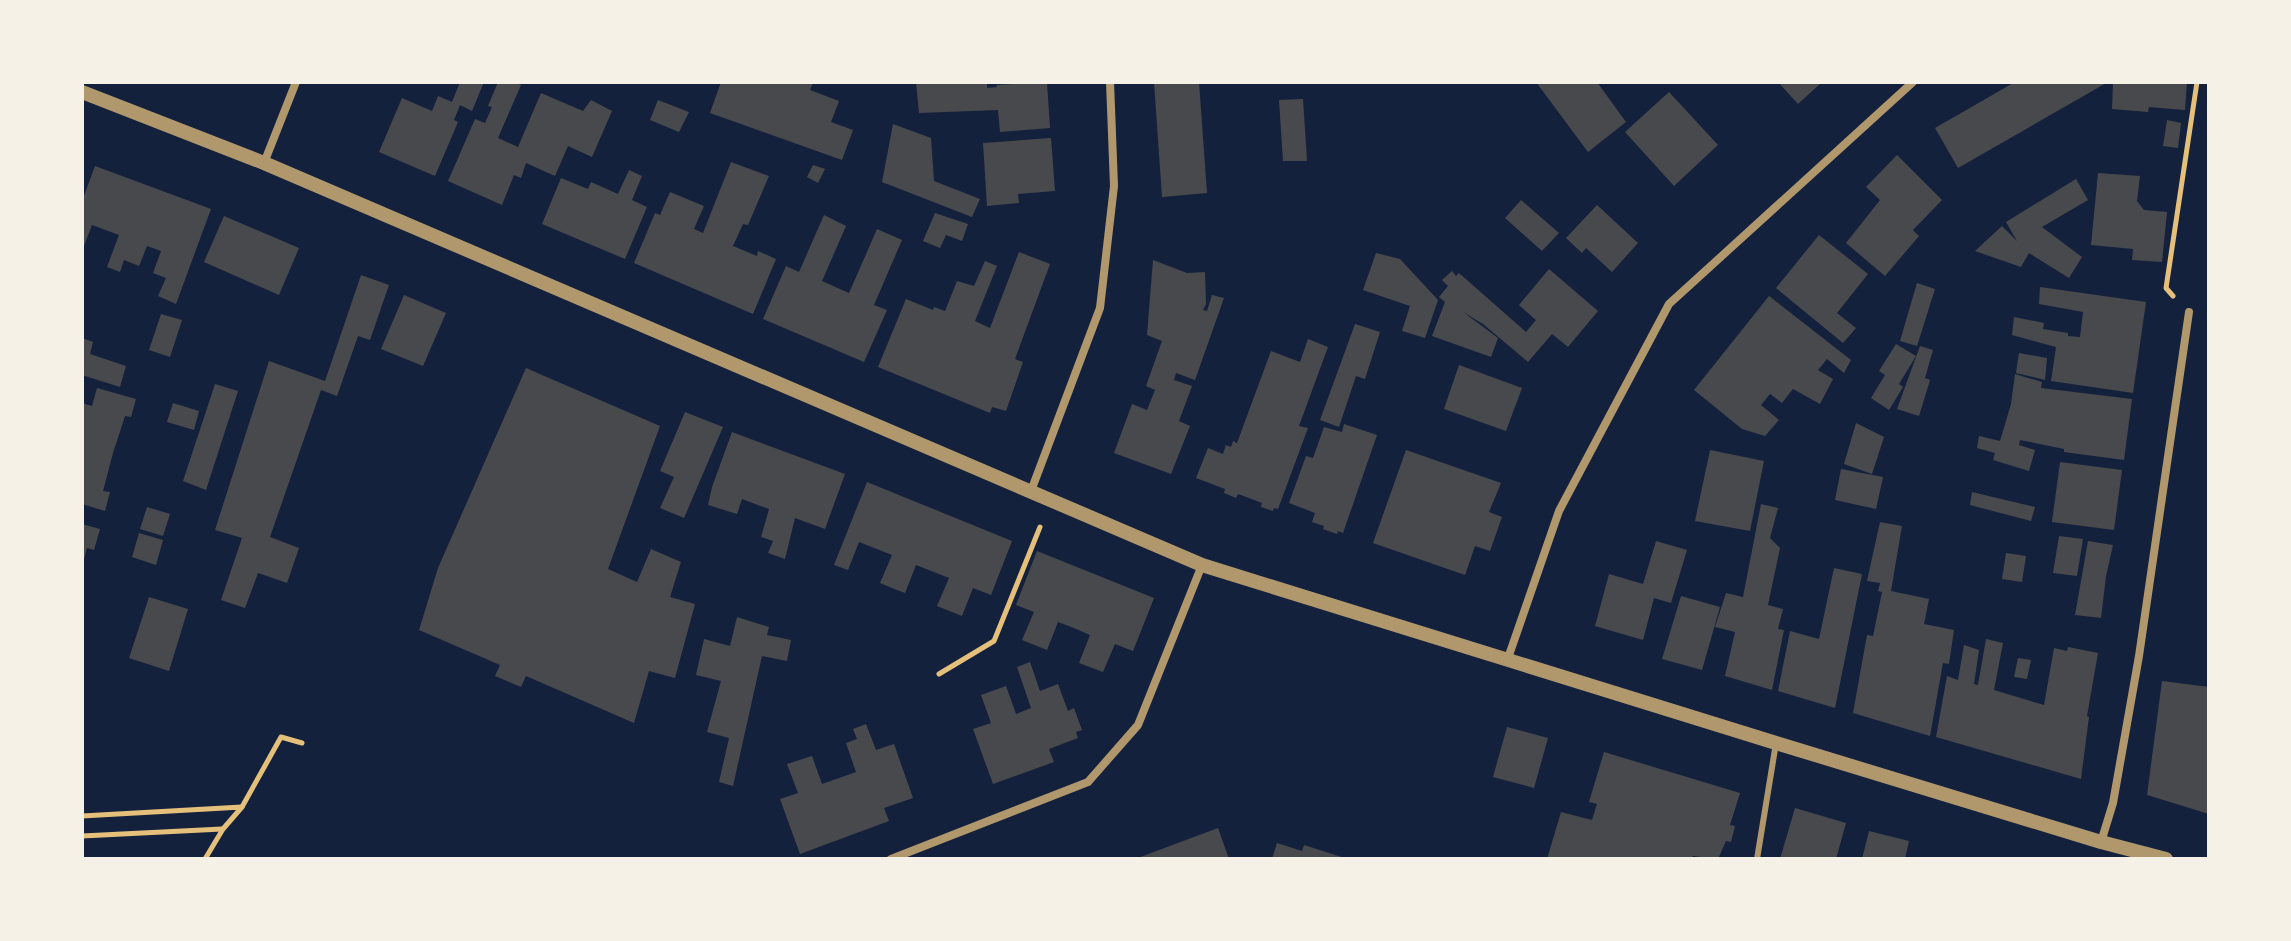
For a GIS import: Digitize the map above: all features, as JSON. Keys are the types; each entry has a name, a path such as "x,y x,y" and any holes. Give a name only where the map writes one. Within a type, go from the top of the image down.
{"street":[{"path":"264,163 296,82"},
{"path":"1031,491 1100,308 1114,186 1110,82"},
{"path":"1507,661 1559,511 1669,304 1913,82"},
{"path":"82,92 264,163 1202,565 1507,661 2101,842 2166,859"},
{"path":"2101,842 2113,803 2139,656 2189,312"},
{"path":"891,859 1088,782 1138,725 1202,565"}],"lane":[{"path":"1757,859 1776,743"}],"path":[{"path":"2189,312 2166,288 2197,82"},
{"path":"939,674 994,641 1051,500"},
{"path":"205,859 223,829 242,807 281,737 302,743"},
{"path":"82,816 242,807"},
{"path":"82,836 223,829"}],"building":[{"path":"460,82 484,82 472,111 460,105 454,120 458,122 435,176 379,152 402,98 432,111 438,96 452,102"},
{"path":"498,82 521,85 498,138 518,147 541,93 583,111 591,100 612,111 592,157 568,146 555,176 526,163 521,178 514,175 502,205 448,181 475,119 485,123"},
{"path":"721,82 813,82 810,90 839,101 831,122 853,130 842,160 710,113"},
{"path":"916,82 987,82 987,88 1047,82 1050,128 1000,132 998,110 919,113"},
{"path":"1154,82 1199,82 1207,193 1162,197"},
{"path":"1536,82 1597,82 1626,122 1588,152"},
{"path":"1778,82 1822,82 1798,104"},
{"path":"2015,82 2108,82 1958,168 1935,128"},
{"path":"2113,82 2187,82 2185,110 2149,107 2148,112 2112,109"},
{"path":"1669,92 1718,145 1674,186 1625,132"},
{"path":"1303,99 1307,161 1283,161 1279,100"},
{"path":"658,100 689,112 679,132 650,120"},
{"path":"2167,120 2181,123 2178,148 2163,146"},
{"path":"893,124 931,138 934,181 980,199 972,217 882,182"},
{"path":"1051,138 1055,191 1018,194 1019,203 987,206 983,143"},
{"path":"1897,155 1942,200 1913,230 1919,236 1885,276 1846,243 1880,200 1866,187"},
{"path":"731,162 769,176 748,225 743,224 733,246 757,256 758,251 776,259 753,314 634,263 655,213 660,215 670,192 704,206 694,229 703,233"},
{"path":"813,165 825,169 818,183 807,177"},
{"path":"95,166 211,209 176,304 158,296 166,278 153,273 161,251 147,246 139,266 124,260 120,272 107,267 119,235 92,225 82,251 82,201"},
{"path":"629,170 642,176 632,200 647,207 625,259 542,224 561,178 588,189 591,182 618,194"},
{"path":"2098,173 2140,176 2137,201 2144,210 2167,212 2162,262 2132,260 2133,249 2091,245"},
{"path":"2076,179 2088,200 2042,227 2082,257 2069,278 2029,253 2021,267 1975,251 2002,226 2017,241 2006,222"},
{"path":"1521,200 1559,233 1542,251 1505,218"},
{"path":"1597,205 1638,243 1612,272 1586,248 1582,253 1566,238"},
{"path":"935,213 968,224 962,241 946,235 940,248 923,241"},
{"path":"824,215 846,226 822,281 849,293 877,229 902,240 874,305 887,310 864,362 763,319 786,266 799,272"},
{"path":"224,216 299,248 279,295 204,262"},
{"path":"1819,235 1868,274 1837,313 1856,328 1843,343 1776,288"},
{"path":"1019,252 1050,264 1015,359 1023,362 1006,411 992,407 990,413 878,367 906,299 933,310 934,307 945,311 957,281 974,286 985,261 997,266 975,321 990,328"},
{"path":"1376,253 1400,259 1438,300 1425,338 1402,331 1410,306 1363,290"},
{"path":"1153,260 1187,273 1205,272 1206,304 1203,310 1207,311 1212,295 1224,298 1195,380 1176,373 1174,380 1192,386 1179,421 1190,426 1171,474 1114,453 1132,404 1147,410 1155,390 1146,386 1162,341 1147,335"},
{"path":"1549,269 1598,311 1568,347 1552,334 1528,362 1483,324 1463,312 1498,338 1491,357 1432,336 1445,302 1439,297 1448,286 1442,280 1452,271 1456,276 1459,273 1526,332 1536,320 1519,305"},
{"path":"361,275 389,285 370,340 358,336 337,396 321,390 270,537 299,548 287,583 258,573 245,608 221,600 242,538 215,530 269,361 325,381"},
{"path":"1917,283 1935,289 1917,346 1900,341"},
{"path":"2040,287 2146,302 2133,393 2051,381 2056,347 2012,335 2014,317 2044,323 2043,329 2080,337 2083,312 2039,304"},
{"path":"404,295 446,313 423,366 381,349"},
{"path":"1769,296 1851,360 1844,373 1827,359 1818,370 1833,379 1820,404 1793,389 1782,403 1770,394 1761,405 1779,420 1765,436 1742,429 1694,390"},
{"path":"161,314 182,320 170,357 149,350"},
{"path":"1355,324 1380,332 1365,379 1356,376 1339,427 1320,420"},
{"path":"82,338 93,342 90,354 126,366 120,387 82,375"},
{"path":"1308,339 1328,347 1299,426 1308,428 1278,509 1274,508 1273,511 1261,507 1262,503 1238,494 1236,498 1224,493 1225,489 1196,478 1208,448 1223,454 1226,445 1231,447 1233,441 1237,443 1271,351 1300,362"},
{"path":"1896,344 1916,356 1899,384 1903,387 1889,410 1871,398 1885,375 1879,371"},
{"path":"1920,346 1933,350 1925,378 1930,380 1919,416 1897,409"},
{"path":"2019,353 2047,358 2045,380 2016,373"},
{"path":"1459,365 1522,388 1506,431 1444,409"},
{"path":"526,368 660,426 608,569 637,582 651,549 681,562 670,597 695,604 675,678 649,671 634,723 526,676 521,687 495,676 500,665 419,630 438,568"},
{"path":"2015,374 2042,382 2041,388 2132,399 2124,460 2064,452 2064,449 2020,440 2019,445 2035,450 2029,471 1993,460 1995,453 1977,448 1979,436 2000,441 2011,404"},
{"path":"215,384 238,391 206,490 183,481"},
{"path":"97,388 136,399 131,417 125,416 113,453 103,491 110,492 105,511 82,504 82,403 92,406"},
{"path":"173,403 199,411 194,430 167,422"},
{"path":"685,412 723,427 684,518 660,508 674,477 660,471"},
{"path":"1856,423 1884,437 1872,474 1844,464"},
{"path":"1344,424 1377,435 1343,533 1338,531 1337,534 1312,522 1315,513 1289,503 1306,456 1313,458 1324,427 1342,432"},
{"path":"732,432 845,474 825,529 795,518 785,559 768,553 773,541 761,537 769,509 742,499 737,514 708,505"},
{"path":"1406,450 1501,483 1489,512 1502,517 1490,551 1475,546 1465,575 1373,543"},
{"path":"1710,450 1764,461 1750,531 1695,521"},
{"path":"2060,462 2122,470 2114,530 2052,522"},
{"path":"1841,469 1883,477 1876,509 1835,500"},
{"path":"867,482 1012,541 991,595 973,588 962,616 937,606 949,578 916,565 905,593 892,588 880,583 892,555 859,542 848,570 834,565"},
{"path":"1972,492 2035,507 2031,521 1970,505"},
{"path":"1761,504 1778,508 1770,538 1780,548 1768,605 1783,609 1778,629 1784,630 1772,690 1725,676 1735,632 1715,627 1726,593 1743,597"},
{"path":"147,507 170,514 163,536 140,529"},
{"path":"1880,522 1902,526 1891,591 1929,599 1924,624 1954,630 1949,664 1943,663 1930,736 1853,713 1867,635 1873,636 1882,592 1878,591 1880,583 1867,581"},
{"path":"82,524 100,529 94,550 87,548 83,563"},
{"path":"139,533 163,540 156,565 132,557"},
{"path":"2059,536 2083,539 2077,576 2053,573"},
{"path":"1656,541 1687,550 1671,603 1654,598 1643,640 1595,626 1609,574 1643,584"},
{"path":"2088,541 2113,545 2101,618 2075,615"},
{"path":"1037,551 1154,598 1133,651 1115,644 1103,672 1079,663 1090,635 1074,628 1058,622 1047,650 1022,640 1034,612 1016,605"},
{"path":"2006,553 2026,556 2022,582 2002,579"},
{"path":"1834,568 1862,574 1835,708 1778,691 1790,631 1819,639"},
{"path":"1681,596 1720,607 1702,670 1662,659"},
{"path":"149,597 188,609 169,671 129,658"},
{"path":"737,617 769,627 767,635 791,640 787,661 762,656 733,786 719,782 729,738 707,732 721,681 696,675 704,639 730,646"},
{"path":"1986,639 2003,643 1994,690 2044,705 2054,648 2067,651 2068,647 2098,653 2087,716 2081,779 1936,737 1947,676 1958,680 1964,645 1979,650 1974,684 1978,685"},
{"path":"2018,658 2031,660 2027,679 2014,677"},
{"path":"1030,662 1040,691 1058,684 1068,711 1074,708 1082,730 1076,732 1078,738 1049,749 1054,762 993,784 973,729 991,723 981,695 1006,686 1016,714 1031,708 1017,667"},
{"path":"2162,681 2209,687 2209,814 2147,795"},
{"path":"866,724 876,750 894,744 913,798 884,808 889,821 800,854 780,799 798,793 787,764 812,756 822,784 856,772 846,743 857,739 853,729"},
{"path":"1507,727 1548,738 1534,788 1493,777"},
{"path":"1604,752 1740,793 1730,825 1735,826 1731,842 1726,841 1718,859 1693,856 1692,859 1547,859 1561,812 1592,820 1597,804 1589,802"},
{"path":"1795,808 1846,823 1836,859 1780,859"},
{"path":"1218,828 1229,859 1135,859"},
{"path":"1869,831 1909,841 1905,859 1862,859"},
{"path":"1277,843 1302,851 1304,845 1348,859 1272,859"}]}
